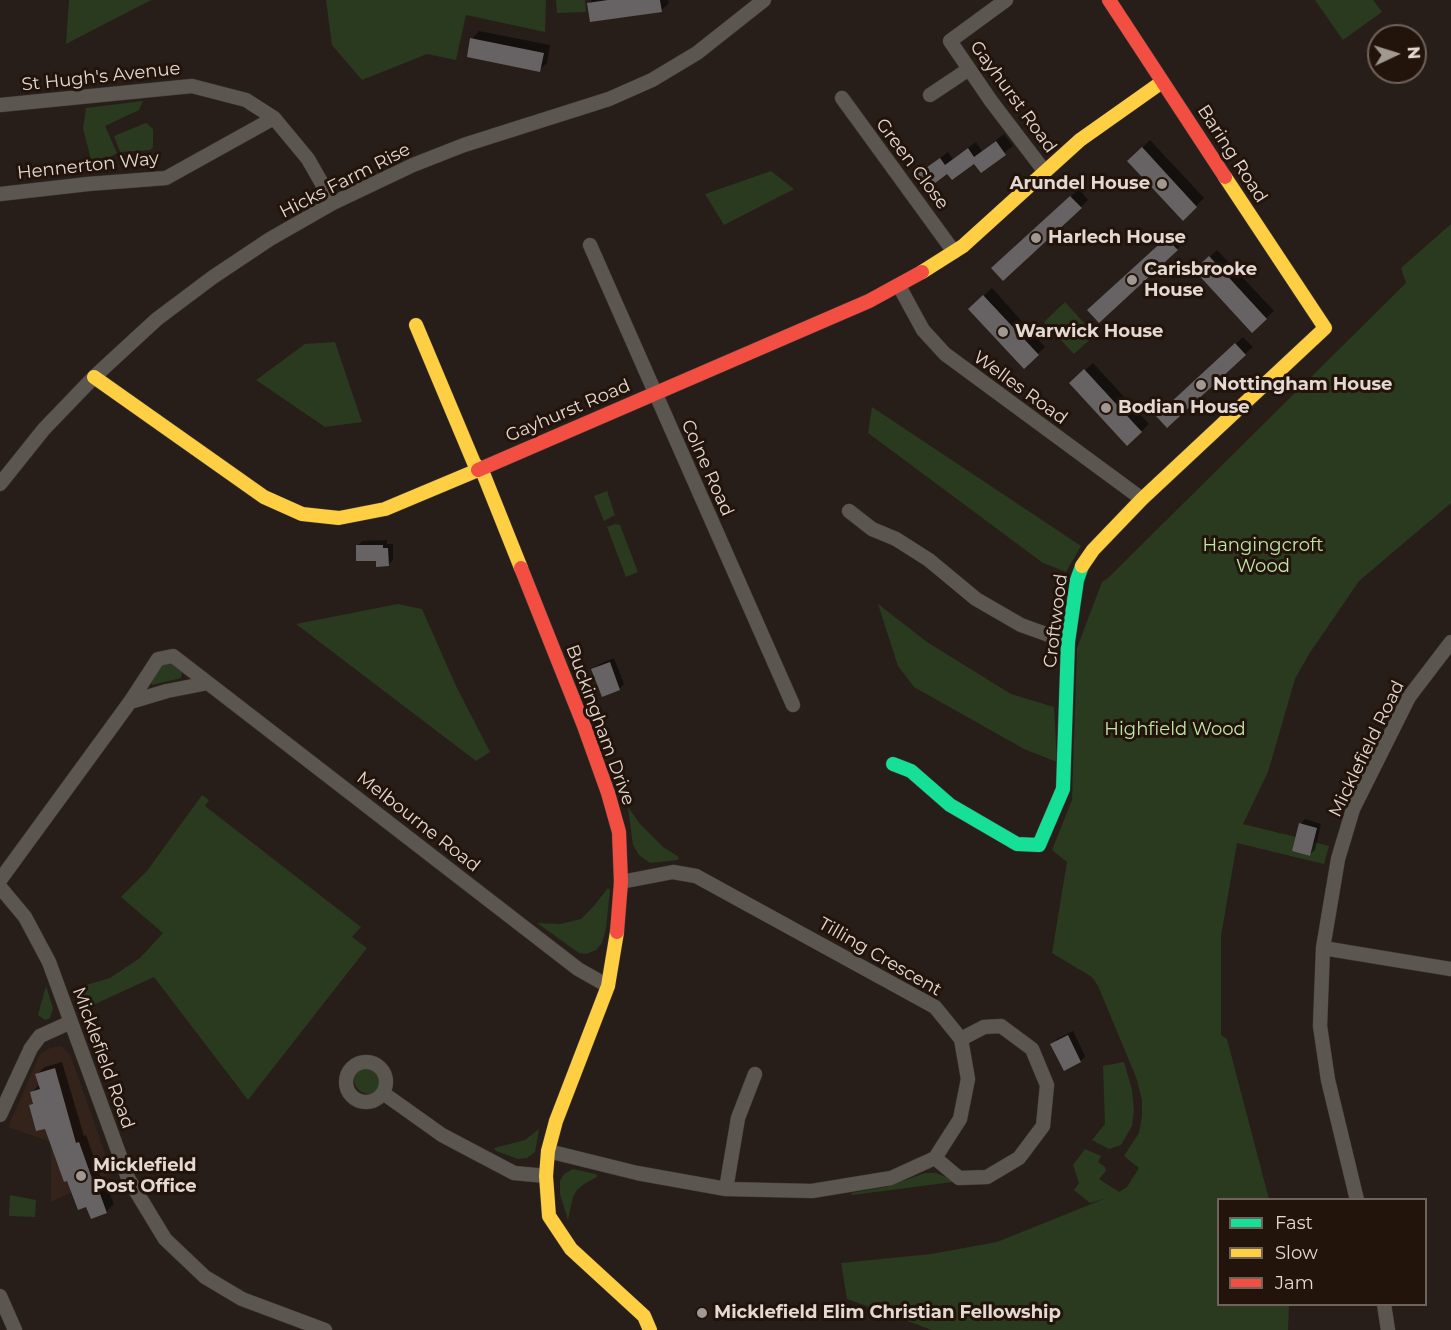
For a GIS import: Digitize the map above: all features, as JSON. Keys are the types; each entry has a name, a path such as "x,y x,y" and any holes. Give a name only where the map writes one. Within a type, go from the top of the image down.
{"street":[{"name":"Hicks Farm Rise","path":"0,483 44,429 94,377 157,319 213,276 270,239 333,203 413,165 464,145 609,99 652,80 697,53 764,0"},
{"name":"Gayhurst Road","path":"1006,0 950,41 991,101 1045,172"},
{"name":"Baring Road","path":"1109,0 1324,328"},
{"path":"930,95 969,69"},
{"name":"Gayhurst Road","path":"94,377 264,498 302,514 339,518 385,509 586,424 899,286 963,246 1080,140 1162,82"},
{"name":"St Hugh's Avenue","path":"0,105 192,86 246,100 274,118 308,159 333,203"},
{"name":"Green Close","path":"842,98 954,252"},
{"name":"Hennerton Way","path":"0,194 166,178 274,118"},
{"name":"Colne Road","path":"590,245 793,705"},
{"name":"Welles Road","path":"899,286 923,330 945,354 1142,499"},
{"name":"Buckingham Drive","path":"416,325 474,463 483,473 584,726 619,832 621,882 618,928 608,986 556,1121 548,1151 546,1176 549,1216 571,1249 644,1316 650,1330"},
{"name":"Croftwood","path":"893,764 911,771 950,805 1017,844 1039,846 1063,789 1068,642 1077,580 1082,565 1093,550 1142,499 1324,328"},
{"path":"849,511 872,529 896,538 929,560 976,599 1021,625 1068,642"},
{"name":"Micklefield Road","path":"1357,1198 1328,1080 1320,1026 1323,948 1338,859 1353,809 1409,697 1451,642"},
{"name":"Melbourne Road","path":"0,880 130,702 158,659 173,656 578,969 608,986"},
{"path":"130,702 167,691 208,683"},
{"name":"Tilling Crescent","path":"621,882 673,872 696,876 935,1007 961,1039 968,1079 960,1119 934,1158"},
{"name":"Micklefield Road","path":"0,887 25,917 49,962 128,1178 165,1239 205,1277 242,1299 325,1330"},
{"path":"1323,948 1451,969"},
{"path":"0,1115 31,1048 40,1036 71,1022"},
{"path":"548,1151 637,1173 726,1189 812,1191 891,1178 934,1158 959,1178 987,1177 1019,1158 1043,1126 1047,1085 1032,1049 1001,1026 984,1027 961,1039"},
{"path":"726,1189 738,1118 755,1074"},
{"path":"384,1093 442,1135 514,1173 546,1176"},
{"path":"0,1296 15,1330"},
{"path":"1384,1306 1389,1330"}],"shaded area":[{"path":"61,1046 70,1054 112,1173 51,1202 51,1142 8,1127 40,1054 50,1048"}],"green space":[{"path":"69,0 151,0 66,44"},
{"path":"326,0 546,0 545,32 466,15 456,60 427,54 362,80 332,45"},
{"path":"556,0 585,0 586,12 557,13"},
{"path":"1315,0 1373,0 1382,12 1343,40"},
{"path":"143,101 139,110 105,126 117,153 101,163 92,164 83,128 86,108"},
{"path":"146,123 153,129 153,147 150,150 120,152 114,136"},
{"path":"771,171 794,189 724,225 705,194"},
{"name":"Highfield Wood","path":"1451,224 1451,503 1359,581 1309,654 1295,679 1268,772 1243,824 1296,837 1292,851 1310,856 1314,842 1329,846 1324,864 1237,843 1221,936 1221,1035 1227,1039 1269,1198 1217,1198 1217,1306 1289,1306 1288,1330 932,1330 847,1299 841,1263 931,1254 997,1242 1104,1199 1090,1203 1074,1190 1079,1183 1073,1165 1085,1149 1101,1156 1098,1162 1105,1167 1106,1171 1099,1179 1119,1192 1127,1187 1139,1168 1124,1156 1139,1133 1142,1116 1142,1100 1136,1077 1098,986 1092,977 1052,953 1067,862 1052,850 1072,800 1077,648 1102,582 1406,283 1401,268"},
{"path":"1065,302 1095,335 1074,354 1044,322"},
{"path":"335,342 362,422 325,427 256,380 305,344"},
{"path":"872,407 1081,546 1066,572 1043,563 868,433"},
{"path":"607,491 615,515 604,521 594,496"},
{"path":"620,525 638,572 626,577 607,527"},
{"path":"398,604 422,609 456,686 490,752 476,761 296,624"},
{"path":"878,604 927,642 1011,694 1054,707 1057,762 1024,749 914,687 898,666"},
{"path":"165,660 183,667 181,678 152,685 150,680"},
{"path":"202,795 209,800 205,806 361,927 352,937 367,948 248,1100 154,977 82,1010 73,989 110,978 140,958 163,933 121,897 147,871"},
{"path":"628,807 640,824 663,847 679,857 678,860 650,863 639,855 633,845"},
{"path":"608,888 610,890 606,928 602,943 596,950 586,954 579,953 537,923 560,924 581,919"},
{"path":"46,986 53,1008 50,1018 45,1020 38,1015"},
{"path":"1124,1062 1132,1090 1134,1110 1132,1126 1121,1145 1109,1149 1092,1140 1105,1124 1103,1066"},
{"path":"369,1064 375,1065 383,1073 383,1085 375,1093 369,1094 363,1093 355,1085 354,1079 355,1073 363,1065"},
{"path":"539,1129 535,1152 527,1158 518,1159 496,1151 494,1148 525,1140"},
{"path":"573,1169 596,1174 597,1177 577,1190 573,1197 568,1220 560,1194 560,1181 564,1174"},
{"path":"925,1173 936,1173 953,1182 852,1195 851,1193 886,1187"},
{"path":"10,1195 36,1200 35,1217 9,1216"}],"building":[{"path":"608,0 660,0 662,12 590,22 587,3"},
{"path":"470,38 544,53 540,72 467,57"},
{"path":"996,141 1006,155 981,173 974,164 952,180 947,174 926,190 916,175 940,158 945,165 968,148 974,157"},
{"name":"Arundel House","path":"1142,147 1197,207 1183,221 1127,161"},
{"name":"Harlech House","path":"1070,196 1082,208 1003,281 991,268"},
{"name":"Carisbrooke House","path":"1166,238 1178,250 1099,323 1087,310"},
{"path":"1209,256 1267,319 1252,333 1194,270"},
{"name":"Warwick House","path":"983,295 1039,355 1024,369 968,309"},
{"name":"Nottingham House","path":"1235,343 1246,355 1167,428 1156,416"},
{"name":"Bodian House","path":"1084,369 1142,432 1127,446 1069,383"},
{"path":"356,545 383,545 383,548 388,548 389,566 376,567 376,561 356,561"},
{"path":"610,662 620,690 602,697 591,669"},
{"path":"1299,823 1317,828 1310,856 1292,851"},
{"path":"1068,1035 1081,1062 1064,1071 1050,1044"},
{"path":"55,1068 76,1143 79,1142 107,1213 91,1219 86,1207 78,1210 67,1181 64,1182 45,1129 36,1131 29,1105 33,1104 30,1092 40,1089 35,1074"}],"traffic: fast":[{"path":"893,764 911,771 950,805 1017,844 1039,845 1063,789 1068,642 1077,580 1082,566"}],"traffic: slow":[{"path":"922,272 963,246 1080,140 1162,82"},
{"path":"1082,566 1093,550 1142,499 1325,328 1225,177"},
{"path":"416,325 474,463 483,473 521,568"},
{"path":"94,377 264,497 302,514 339,518 385,509 478,470"},
{"path":"617,932 608,986 556,1121 548,1151 546,1176 549,1216 571,1249 644,1316 650,1330"}],"traffic: jam":[{"path":"1109,0 1225,177"},
{"path":"478,470 869,301 922,272"},
{"path":"521,568 584,726 619,832 621,882 617,932"}],"place":[{"name":"Arundel House","path":"1162,184"},
{"name":"Harlech House","path":"1036,238"},
{"name":"Carisbrooke House","path":"1132,280"},
{"name":"Warwick House","path":"1003,332"},
{"name":"Nottingham House","path":"1201,385"},
{"name":"Bodian House","path":"1106,408"},
{"name":"Micklefield Post Office","path":"81,1176"},
{"name":"Micklefield Elim Christian Fellowship","path":"702,1313"}],"park label":[{"name":"Hangingcroft Wood","path":"1263,556"}]}
